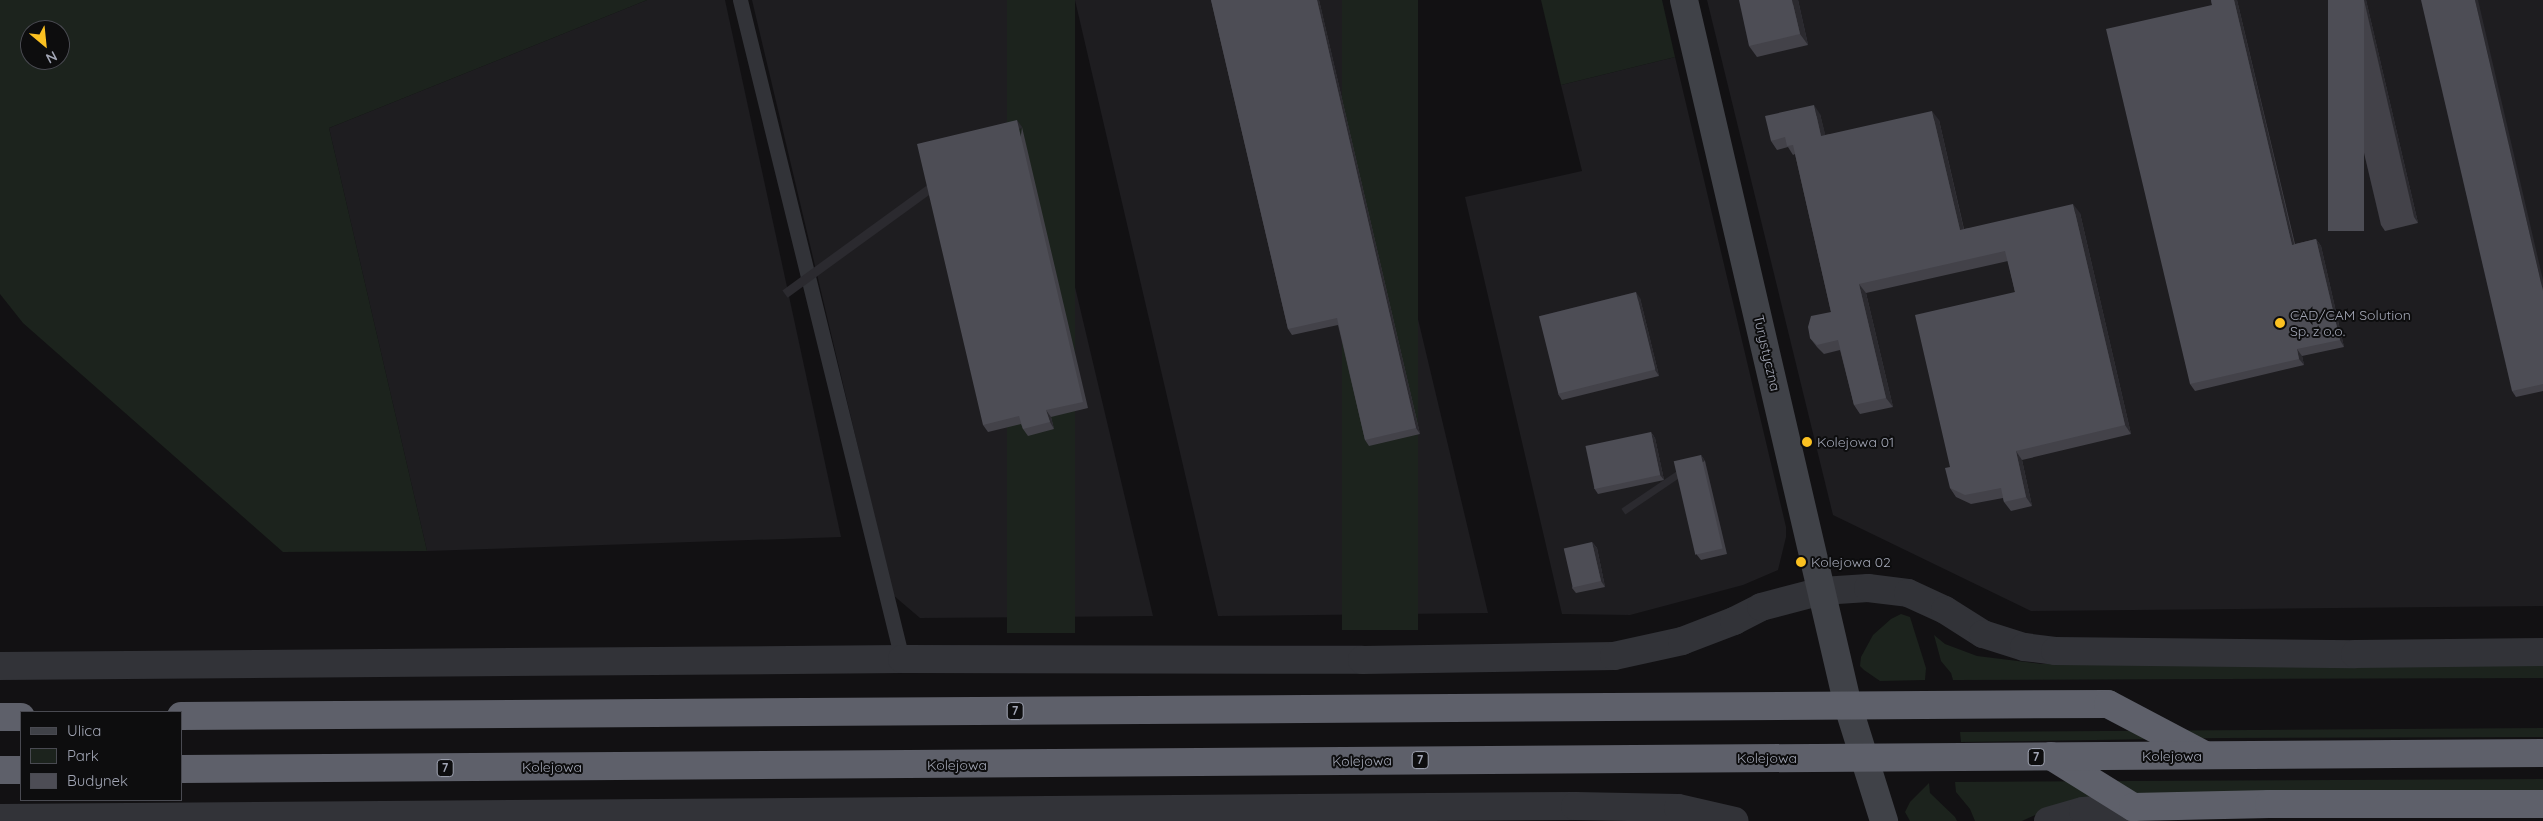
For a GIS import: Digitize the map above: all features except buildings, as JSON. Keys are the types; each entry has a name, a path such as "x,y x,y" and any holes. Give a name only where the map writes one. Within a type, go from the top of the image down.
{"highway":[{"name":"7","path":"182,716 2108,704 2207,756"},
{"path":"0,717 20,717"},
{"name":"Kolejowa","path":"182,769 2543,753"},
{"path":"2051,756 2133,807 2278,804 2543,804"},
{"path":"0,770 20,770"}],"street":[{"name":"Turystyczna","path":"1684,0 1848,706 1884,821"},
{"path":"0,666 902,659 1362,660 1614,656 1682,641 1734,621 1760,607 1822,591 1868,588 1908,592 1945,610 1983,634 2024,647 2054,651 2355,654 2543,652"},
{"path":"0,818 1388,814 1576,806 1678,808 1735,821"},
{"path":"2048,821 2083,810 2133,807"}],"lane":[{"path":"740,0 902,659"}],"shaded area":[{"path":"647,0 725,0 841,537 427,551 329,128"},
{"path":"752,0 1007,0 1153,616 920,618 893,595"},
{"path":"1075,0 1342,0 1488,613 1218,616"},
{"path":"1707,0 2543,0 2543,606 2031,611 1833,515"},
{"path":"1675,57 1786,527 1786,537 1778,570 1743,585 1630,615 1562,614 1465,197 1582,171 1561,85"}],"green space":[{"path":"0,0 647,0 329,128 427,551 283,552 23,323 0,294"},
{"path":"1007,0 1075,0 1075,633 1007,633"},
{"path":"1342,0 1418,0 1418,630 1342,630"},
{"path":"1541,0 1662,0 1675,57 1561,85"},
{"path":"1901,614 1910,617 1926,668 1925,680 1880,681 1860,666 1861,657 1873,635 1891,619"},
{"path":"1934,635 1945,644 1977,656 2042,664 2543,665 2543,678 1953,680 1951,673 1941,661"},
{"path":"2543,728 2543,737 2221,738 1961,742 1960,732"},
{"path":"2543,779 2543,794 2046,810 2022,821 1975,821 1970,809 1956,792 1955,782"},
{"path":"1929,783 1930,793 1957,821 1910,821 1905,812 1910,802"}],"place":[{"name":"CAD/CAM Solution Sp. z o.o.","path":"2280,323"},
{"name":"Kolejowa 01","path":"1807,442"},
{"name":"Kolejowa 02","path":"1801,562"}]}
